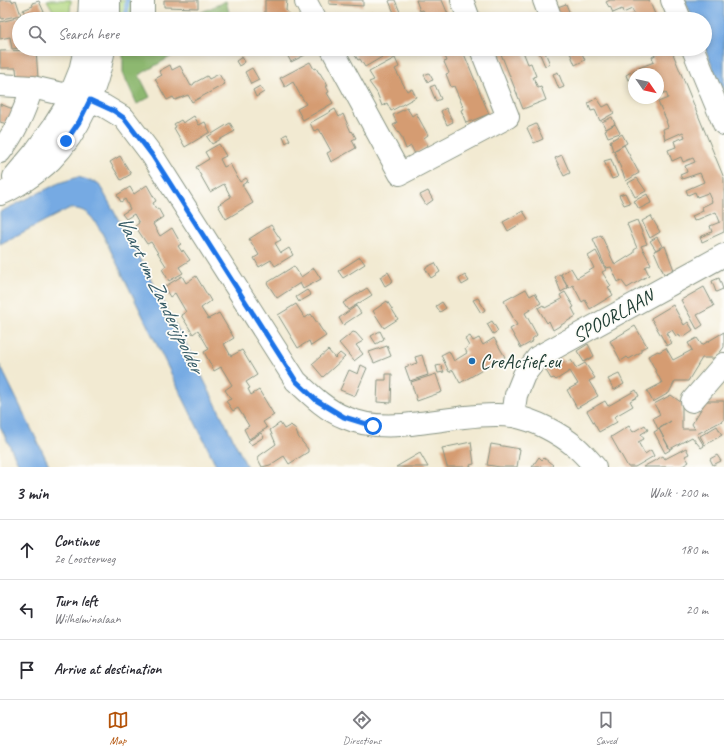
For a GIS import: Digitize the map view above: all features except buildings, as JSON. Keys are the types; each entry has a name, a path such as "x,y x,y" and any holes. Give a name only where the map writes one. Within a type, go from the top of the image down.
{"street":[{"path":"89,12 90,0"},
{"path":"109,0 109,12"},
{"path":"143,0 143,12"},
{"path":"306,0 312,12"},
{"path":"462,0 466,12"},
{"path":"544,0 548,12"},
{"path":"672,0 677,12"},
{"path":"0,194 30,177 50,161 73,131 80,97 80,71 83,56"},
{"path":"0,189 16,175 35,152 65,108 80,97 102,63 103,56"},
{"path":"336,56 400,174 508,117 484,56"},
{"path":"696,56 724,124"},
{"path":"0,85 32,88 80,97 114,111 124,118 152,155 296,381 316,400 344,417 373,426 401,426 481,415 513,416 537,424 561,436 577,448 595,467"},
{"path":"0,152 11,139 25,110 32,88"},
{"name":"SPOORLAAN","path":"513,416 516,395 524,375 538,356 724,255"},
{"path":"692,401 724,364"}],"green space":[{"path":"47,0 71,0 70,12 54,12"},
{"path":"119,0 132,0 132,12 119,12"},
{"path":"226,1 229,12 202,12"},
{"path":"123,56 172,56 139,75 150,97 137,104 123,73"}],"water":[{"path":"685,0 723,0 724,2 724,94 708,56 712,56 712,12 690,12"},
{"path":"78,177 98,183 104,193 186,344 247,467 217,467 102,233 89,215 80,210 68,209 0,244 0,212 59,183"},
{"path":"0,365 50,467 20,467 0,426"}],"waterway":[{"path":"126,12 127,0"}],"place":[{"name":"CreActief.eu","path":"472,361"}],"route":[{"path":"66,141 79,122 90,100 114,111 124,118 152,155 296,381 316,400 344,417 373,426"}],"water label":[{"name":"Vaart vm Zanderijpolder","path":"161,294"}]}
